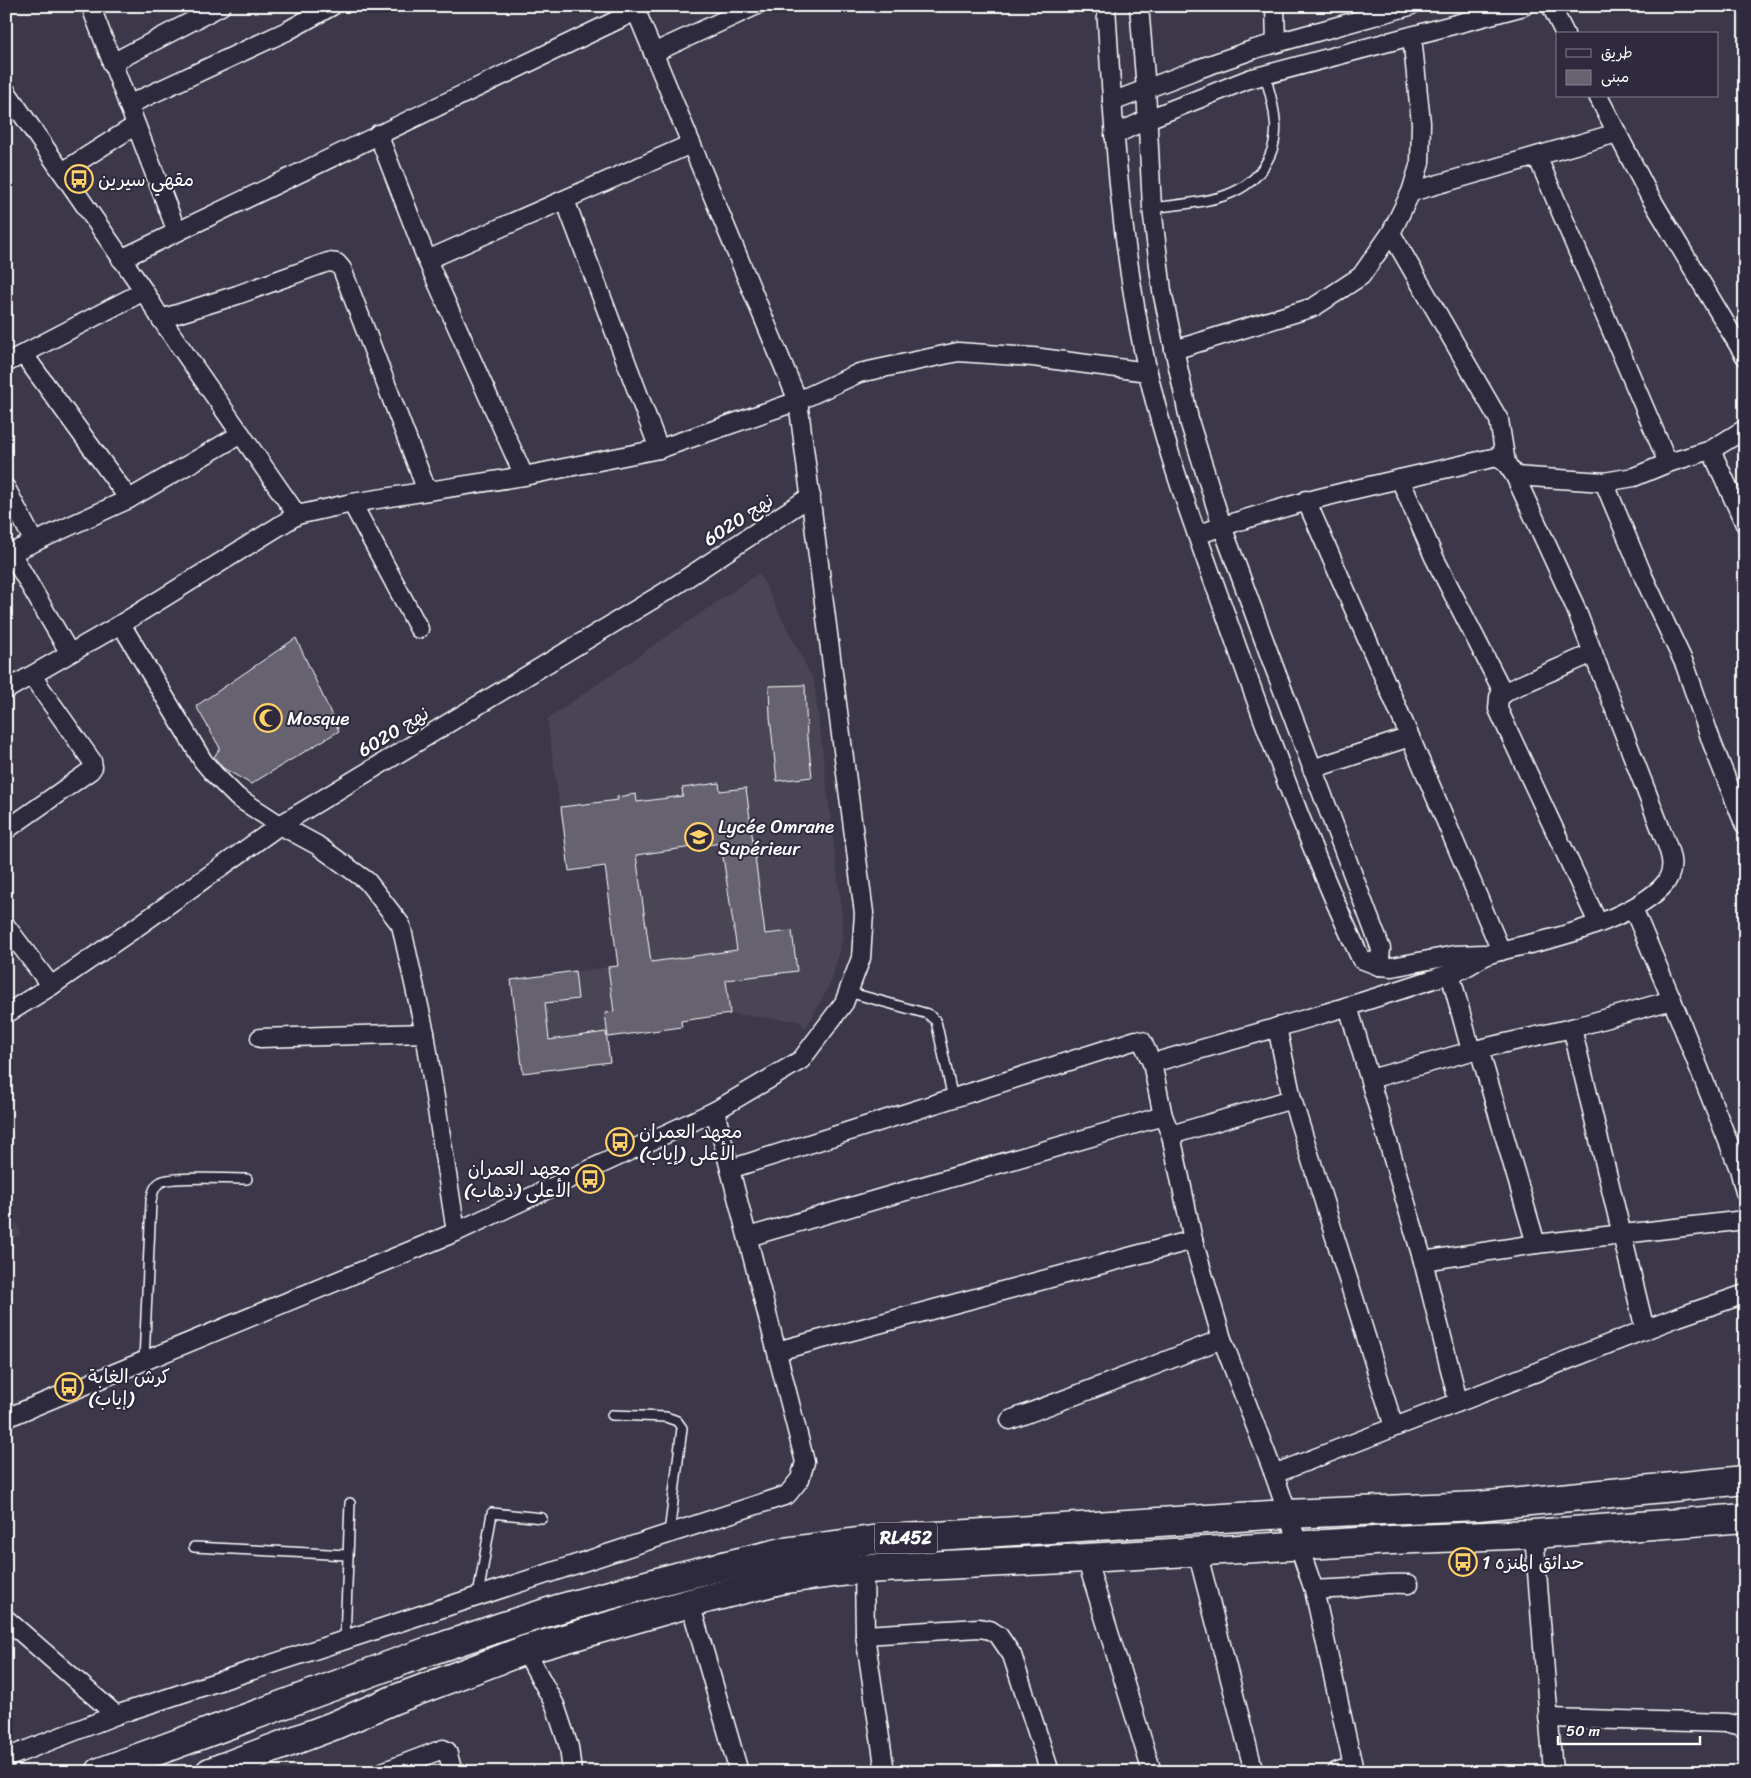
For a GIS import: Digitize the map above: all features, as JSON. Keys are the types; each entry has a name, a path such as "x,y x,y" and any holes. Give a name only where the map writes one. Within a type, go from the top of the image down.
{"highway":[{"name":"RL452","path":"100,1772 501,1626 671,1579 783,1552 872,1540 1287,1514 1478,1506 1745,1480"},
{"name":"RL452","path":"210,1772 333,1726 392,1700 526,1650 690,1603 784,1579 864,1569 1534,1534 1745,1518"}],"street":[{"path":"112,63 221,6"},
{"path":"128,105 287,30 332,6"},
{"path":"653,52 755,6"},
{"path":"1106,6 1114,135 1133,289 1148,372 1161,427 1197,535 1293,801 1341,916 1361,959 1379,966 1392,967 1455,956 1496,953 1560,937 1634,908 1661,888 1672,869 1670,854 1594,653 1574,604 1511,470 1499,420 1391,233"},
{"path":"1139,6 1148,119 1152,208 1162,291 1190,424 1222,526 1312,769 1382,949 1379,966"},
{"path":"1275,6 1276,43"},
{"path":"1112,102 1198,69 1276,43 1410,6"},
{"path":"1114,135 1148,119 1249,79 1524,6"},
{"path":"1551,6 1564,32"},
{"path":"91,7 177,232"},
{"path":"6,1418 456,1232 716,1111 801,1060 844,1003 861,958 864,913 798,401 635,8 121,259"},
{"path":"1174,350 1314,307 1361,276 1391,233 1411,192 1420,164 1421,123 1412,36"},
{"path":"6,91 297,515"},
{"path":"1599,98 1649,195 1745,356"},
{"path":"62,172 136,126"},
{"path":"1411,192 1617,133"},
{"path":"378,134 427,260 524,476"},
{"path":"427,260 692,144"},
{"path":"1537,156 1668,463"},
{"path":"565,200 659,449"},
{"path":"161,319 237,295 328,262 337,263 342,269 427,491"},
{"path":"6,363 144,291"},
{"path":"6,690 69,652 121,624 297,515 352,503 524,476 659,449 798,401 859,373 958,352 1033,357 1148,372"},
{"path":"24,355 130,500"},
{"path":"1197,535 1306,500 1497,457 1511,470 1604,482 1634,477 1668,463 1711,450 1745,429"},
{"path":"69,652 9,554 130,500 241,434"},
{"path":"1711,450 1745,524"},
{"path":"1400,480 1434,558 1504,694"},
{"path":"1604,482 1644,578 1685,664 1712,743 1745,826"},
{"path":"6,488 34,542"},
{"name":"نهج 6020","path":"6,1014 51,986 280,825 670,589 811,496"},
{"path":"1306,500 1410,737 1496,953"},
{"path":"352,503 419,629"},
{"path":"121,624 203,761 214,774 237,797 280,825 317,845 367,881 401,925 425,1033 456,1232"},
{"path":"1594,653 1504,694 1499,697 1498,709 1598,923"},
{"path":"6,830 93,767 92,761 32,676"},
{"path":"1312,769 1410,737"},
{"path":"1634,908 1739,1169 1745,1192"},
{"path":"6,926 51,986"},
{"path":"1152,1063 1348,1006 1462,969 1496,953"},
{"path":"1450,973 1536,1244"},
{"path":"1370,1079 1475,1050 1572,1028 1672,1000"},
{"path":"1348,1006 1423,1261 1458,1401"},
{"path":"1278,1027 1292,1099 1394,1428"},
{"path":"1572,1028 1645,1330"},
{"path":"260,1038 425,1033"},
{"path":"730,1169 1138,1040 1142,1041 1152,1063 1163,1116 1171,1135 1193,1240 1222,1339 1274,1474 1314,1590 1353,1766 1336,1772"},
{"path":"1171,1135 1292,1099"},
{"path":"6,1758 116,1715 787,1495 800,1479 805,1462 716,1111"},
{"path":"748,1237 1163,1116"},
{"path":"1423,1261 1536,1244 1745,1220"},
{"path":"776,1351 1193,1240"},
{"path":"1274,1474 1458,1401 1745,1294"},
{"path":"1010,1420 1222,1339"},
{"path":"1534,1534 1553,1772"},
{"path":"1198,1551 1254,1772"},
{"path":"1086,1558 1152,1772"},
{"path":"864,1569 865,1635 885,1772"},
{"path":"1314,1590 1393,1583 1410,1584"},
{"path":"690,1603 739,1772"},
{"path":"6,1619 116,1715"},
{"path":"865,1635 979,1628 990,1630 999,1636 1012,1655 1050,1772"},
{"path":"526,1650 555,1705 569,1747 572,1772"},
{"path":"1548,1718 1728,1723 1745,1729"},
{"path":"382,1772 443,1749 447,1751 453,1772"}],"lane":[{"path":"1152,208 1226,196 1248,185 1256,176 1270,156 1276,133 1276,121 1265,75"},
{"path":"848,992 928,1014 934,1018 953,1098"},
{"path":"144,1361 153,1190 160,1182 173,1179 247,1179"},
{"path":"612,1415 666,1417 677,1421 682,1428 669,1534"},
{"path":"345,1640 350,1503"},
{"path":"478,1596 492,1513 542,1518"},
{"path":"194,1547 348,1555"}],"shaded area":[{"name":"Lycée Omrane Supérieur","path":"759,573 814,681 841,903 843,937 832,981 806,1028 798,1021 730,1014 682,1021 682,1027 607,1037 610,1062 523,1073 511,980 618,966 605,866 569,871 547,719"},
{"path":"6,1201 22,1234 6,1241"}],"building":[{"name":"Mosque","path":"296,638 339,731 251,784 223,768 214,757 220,748 196,706"},
{"path":"805,685 807,739 812,777 777,781 770,717 769,686"},
{"path":"719,783 720,791 746,788 765,934 792,931 797,971 726,980 730,1014 681,1021 682,1027 608,1037 605,1013 614,1012 608,967 618,966 605,866 569,871 561,807 618,800 617,797 636,794 637,802 683,796 682,788","holes":["721,843 737,950 651,962 636,855"]},
{"path":"575,971 578,999 545,1003 549,1040 606,1032 610,1062 523,1073 511,980"}],"place":[{"name":"مقهي سيرين","path":"79,179"},
{"name":"Mosque","path":"268,718"},
{"name":"Lycée Omrane Supérieur","path":"699,837"},
{"name":"معهد العمران الأعلى (إياب)","path":"620,1142"},
{"name":"معهد العمران الأعلى (ذهاب)","path":"590,1179"},
{"name":"كرش الغابة (إياب)","path":"69,1387"},
{"name":"حدائق المنزه 1","path":"1463,1562"}]}
